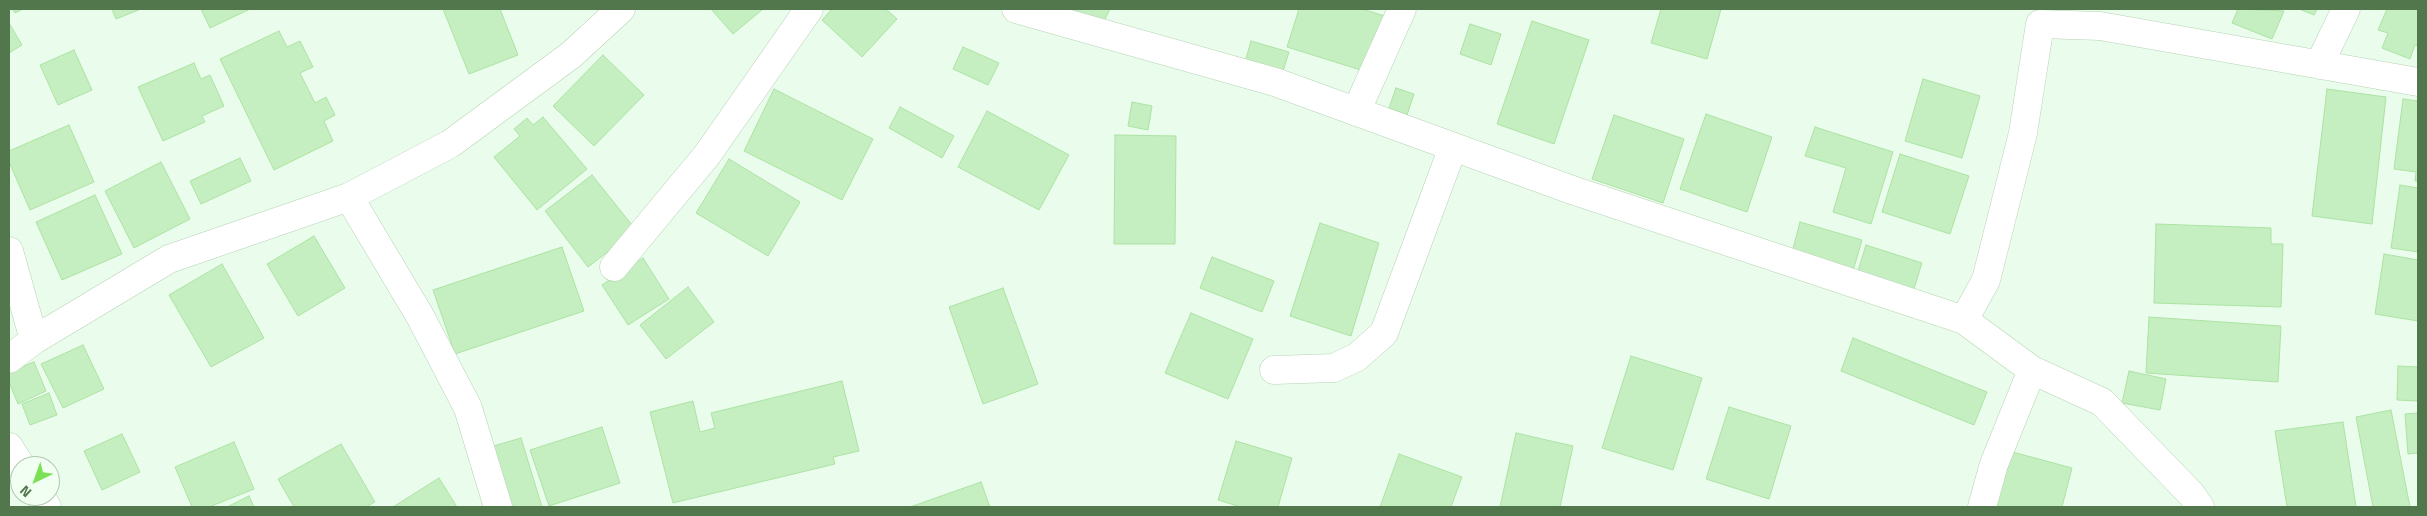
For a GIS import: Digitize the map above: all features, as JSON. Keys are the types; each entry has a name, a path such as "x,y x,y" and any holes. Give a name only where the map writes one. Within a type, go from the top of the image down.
{"street":[{"path":"9,359 34,340 169,259 349,196 450,144 571,56 621,9"},
{"path":"614,267 707,156 809,9"},
{"path":"1016,9 1275,82 1581,194 1964,320 2032,370 2102,402 2192,495 2200,507"},
{"path":"1356,112 1402,9"},
{"path":"2319,65 2346,9"},
{"path":"1964,320 1986,280 2023,132 2042,17 2418,82"},
{"path":"1274,370 1334,368 1357,356 1384,333 1453,147"},
{"path":"349,196 420,316 468,408 498,507"},
{"path":"9,251 34,340"},
{"path":"1982,507 1994,464 2032,370"}],"building":[{"path":"12,9 23,9 15,13"},
{"path":"112,9 141,9 116,19"},
{"path":"201,9 250,9 210,28"},
{"path":"443,9 500,9 518,55 469,74"},
{"path":"711,9 763,9 733,34"},
{"path":"832,9 886,9 897,19 862,57 822,20"},
{"path":"1054,9 1110,9 1099,31"},
{"path":"1299,9 1362,9 1385,16 1367,72 1287,47"},
{"path":"1661,9 1721,9 1707,59 1651,43"},
{"path":"2238,9 2284,11 2272,39 2232,23"},
{"path":"2299,9 2317,9 2314,15"},
{"path":"2387,9 2418,9 2418,46 2415,45 2410,59 2382,48 2388,33 2378,30"},
{"path":"1532,21 1589,40 1554,144 1497,124"},
{"path":"9,23 22,45 9,53"},
{"path":"1470,24 1501,34 1491,65 1460,54"},
{"path":"279,31 287,47 300,41 313,67 300,73 315,103 326,97 335,115 324,121 333,141 274,170 220,59"},
{"path":"1251,41 1289,52 1280,81 1243,69"},
{"path":"963,47 999,63 988,85 953,69"},
{"path":"74,50 92,90 58,105 40,65"},
{"path":"603,55 644,95 594,146 553,106"},
{"path":"194,63 201,79 210,75 224,106 202,116 205,122 163,141 138,87"},
{"path":"1923,79 1980,96 1962,158 1905,141"},
{"path":"1396,88 1414,94 1407,115 1389,108"},
{"path":"774,89 873,139 842,200 744,151"},
{"path":"2327,89 2386,97 2372,224 2312,216"},
{"path":"2403,99 2418,101 2418,181 2415,181 2416,172 2394,169"},
{"path":"1132,102 1152,106 1148,130 1128,126"},
{"path":"900,107 954,136 942,158 889,128"},
{"path":"987,111 1069,155 1039,210 958,167"},
{"path":"1706,114 1772,137 1747,212 1680,189"},
{"path":"1614,115 1684,139 1663,203 1592,179"},
{"path":"543,117 587,169 537,210 494,157 520,136 514,129 527,118 533,125"},
{"path":"69,125 94,182 30,210 9,162 9,151"},
{"path":"1815,127 1893,152 1871,224 1833,212 1846,168 1805,156"},
{"path":"1115,135 1176,136 1175,244 1114,244"},
{"path":"1900,154 1969,176 1950,234 1882,212"},
{"path":"240,158 251,181 201,204 190,181"},
{"path":"729,159 800,202 768,256 696,213"},
{"path":"161,162 190,219 134,248 105,191"},
{"path":"592,175 636,230 588,267 545,211"},
{"path":"2400,185 2418,188 2418,252 2391,248"},
{"path":"95,195 122,254 62,280 36,222"},
{"path":"1800,222 1862,240 1851,278 1790,260"},
{"path":"1320,223 1379,243 1351,336 1290,316"},
{"path":"2156,224 2271,228 2271,244 2283,244 2281,307 2154,303"},
{"path":"314,236 345,288 298,316 267,264"},
{"path":"1866,245 1922,263 1913,292 1857,274"},
{"path":"562,247 584,311 455,354 433,290"},
{"path":"2384,254 2418,260 2418,321 2375,314"},
{"path":"1212,257 1274,281 1262,312 1200,288"},
{"path":"643,258 669,299 628,325 602,285"},
{"path":"222,264 264,338 211,367 169,295"},
{"path":"688,287 714,322 666,359 640,325"},
{"path":"1003,288 1038,384 983,404 949,307"},
{"path":"1191,313 1253,339 1228,399 1165,373"},
{"path":"2149,317 2281,326 2278,382 2146,373"},
{"path":"1853,338 1987,392 1974,425 1841,371"},
{"path":"83,345 104,389 63,408 41,364"},
{"path":"1631,356 1702,378 1673,470 1602,448"},
{"path":"34,362 46,391 18,404 9,382 9,372"},
{"path":"2398,366 2418,367 2418,401 2397,400"},
{"path":"2129,371 2166,379 2160,410 2122,403"},
{"path":"842,381 859,451 833,457 835,464 673,503 650,412 693,401 700,432 715,428 711,413"},
{"path":"49,393 57,415 30,425 22,404"},
{"path":"1729,407 1791,426 1769,499 1706,479"},
{"path":"2391,410 2410,507 2373,507 2356,417"},
{"path":"2418,413 2418,453 2408,454 2405,414"},
{"path":"2343,422 2356,507 2287,507 2275,431"},
{"path":"602,427 620,483 549,506 530,450"},
{"path":"1516,433 1573,446 1560,507 1500,507"},
{"path":"122,434 140,472 102,490 84,451"},
{"path":"521,438 542,507 505,507 487,448"},
{"path":"1236,441 1292,458 1278,507 1241,507 1218,500"},
{"path":"234,442 254,489 209,507 192,507 175,467"},
{"path":"341,444 375,502 366,507 294,507 278,479"},
{"path":"2009,451 2072,468 2062,507 1994,507"},
{"path":"1399,454 1462,477 1451,507 1380,507"},
{"path":"439,478 457,507 393,507"},
{"path":"981,482 990,507 910,507"},
{"path":"249,496 254,507 227,507"}]}
